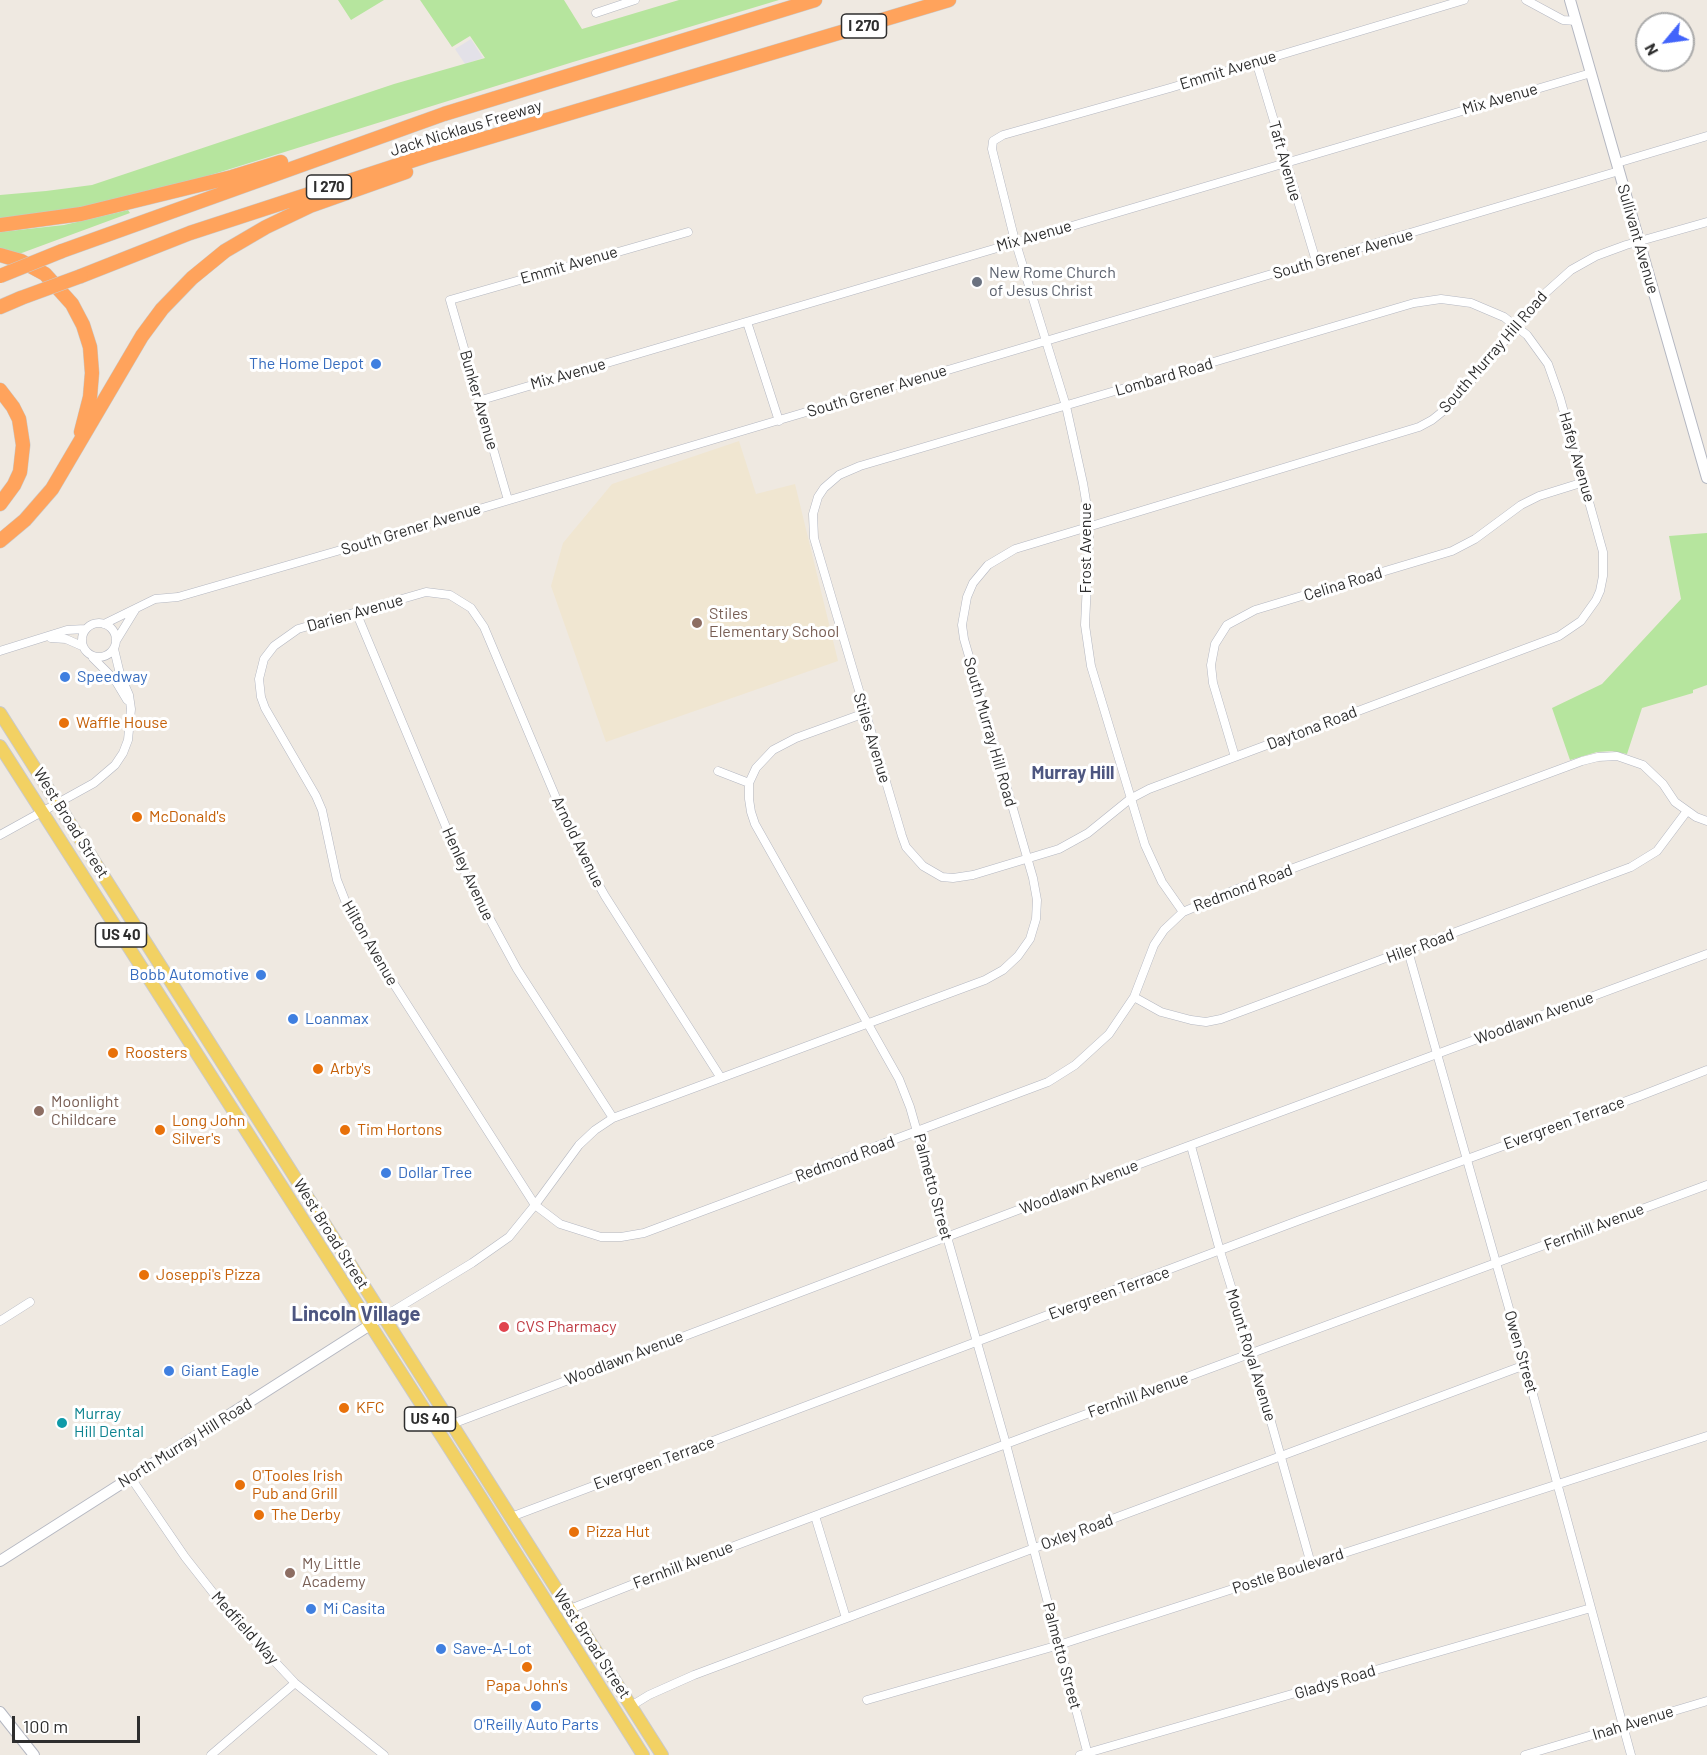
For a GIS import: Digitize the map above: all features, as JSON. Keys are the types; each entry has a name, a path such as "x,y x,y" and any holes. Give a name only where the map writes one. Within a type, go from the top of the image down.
{"highway":[{"name":"Jack Nicklaus Freeway","path":"0,276 62,251 444,114 815,0"},
{"name":"Jack Nicklaus Freeway","path":"0,307 221,223 426,156 949,0"},
{"path":"1,539 25,520 52,489 136,346 155,318 192,278 225,250 310,206 580,111"},
{"path":"0,225 81,214 232,177 444,114"},
{"path":"0,255 21,261 45,274 72,304 83,325 90,347 92,373 86,413 75,451"},
{"path":"0,390 19,419 23,445 20,472 14,485 0,504"}],"main road":[{"name":"West Broad Street","path":"0,713 662,1755"},
{"name":"West Broad Street","path":"0,746 643,1755"},
{"path":"143,970 151,972 175,1003 197,1038 216,1052"},
{"path":"199,1059 212,1064 241,1105 252,1118 260,1122"},
{"path":"490,1513 504,1521 557,1602 570,1610"},
{"path":"611,1704 620,1706 656,1755"}],"street":[{"path":"596,13 635,0"},
{"name":"Emmit Avenue","path":"993,141 1003,135 1170,88 1464,0"},
{"path":"1526,0 1563,20 1576,21"},
{"name":"Sullivant Avenue","path":"1570,0 1707,478"},
{"name":"Taft Avenue","path":"1256,61 1316,261"},
{"name":"Mix Avenue","path":"478,401 1591,73"},
{"name":"South Grener Avenue","path":"104,624 155,599 178,597 1316,261 1618,167 1707,136"},
{"name":"Frost Avenue","path":"993,141 992,149 1015,242 1066,406 1083,483 1088,528 1085,625 1087,646 1098,693 1152,864 1183,912"},
{"name":"South Murray Hill Road","path":"370,1325 499,1244 516,1229 579,1145 613,1118 985,980 1003,970 1018,956 1030,939 1036,919 1035,889 964,639 962,625 973,583 988,565 1015,549 1419,427 1452,404 1542,296 1571,270 1596,256 1707,222"},
{"name":"Emmit Avenue","path":"450,300 688,232"},
{"name":"Lombard Road","path":"818,497 824,488 839,475 860,466 1414,303 1442,299 1461,301 1494,312 1517,326"},
{"name":"Bunker Avenue","path":"450,300 508,500"},
{"path":"747,322 779,421"},
{"name":"Hafey Avenue","path":"1517,326 1527,335 1548,364 1584,482 1603,552 1603,576 1596,600"},
{"name":"Celina Road","path":"1235,757 1211,676 1212,655 1220,634 1227,625 1255,610 1452,551 1475,539 1521,505 1539,496 1584,482"},
{"name":"Stiles Avenue","path":"818,497 812,524 814,538 864,713 906,847 922,866 942,877 973,875 1027,859"},
{"name":"Darien Avenue","path":"264,660 274,646 292,632 426,592 442,592 457,598"},
{"name":"Arnold Avenue","path":"457,598 471,608 484,627 570,831 605,896 721,1078"},
{"name":"Daytona Road","path":"1027,859 1075,841 1130,799 1149,789 1559,636 1581,621 1596,600"},
{"path":"91,656 100,658 106,656 136,609"},
{"name":"Henley Avenue","path":"356,612 467,878 517,969 613,1118"},
{"path":"0,651 68,630 85,629 95,623 104,624 114,632 120,674 129,694 131,709 128,740 115,765 94,783 0,835"},
{"path":"82,646 82,634 85,629"},
{"path":"41,639 66,639 82,646 115,680 131,709"},
{"name":"Hilton Avenue","path":"264,660 259,684 265,708 308,780 322,810 337,880 350,913 535,1205"},
{"path":"718,771 749,783 756,768 773,750 796,738 864,713"},
{"name":"Redmond Road","path":"535,1205 560,1224 586,1234 606,1238 634,1236 1025,1092 1063,1074 1102,1041 1134,997 1159,938 1183,912 1237,889 1591,758 1617,756 1643,765 1657,777 1675,802 1707,821"},
{"name":"Palmetto Street","path":"749,783 749,799 755,824 899,1079 918,1132 1059,1645 1085,1754"},
{"name":"Hiler Road","path":"1134,997 1161,1012 1191,1020 1206,1022 1221,1019 1631,867 1657,851 1687,811"},
{"name":"Owen Street","path":"1408,951 1468,1159 1631,1755"},
{"name":"Woodlawn Avenue","path":"452,1424 1707,954"},
{"name":"Evergreen Terrace","path":"511,1517 1707,1070"},
{"name":"Mount Royal Avenue","path":"1191,1146 1311,1564"},
{"name":"Fernhill Avenue","path":"570,1610 1005,1444 1707,1185"},
{"path":"0,1321 30,1302"},
{"name":"North Murray Hill Road","path":"0,1561 370,1325"},
{"name":"Oxley Road","path":"631,1706 649,1695 694,1675 1525,1365"},
{"name":"Postle Boulevard","path":"867,1700 1059,1645 1707,1436"},
{"name":"Medfield Way","path":"131,1478 207,1586 229,1613 296,1683 384,1755"},
{"path":"815,1516 846,1618"},
{"name":"Gladys Road","path":"1085,1754 1591,1608"},
{"path":"211,1755 296,1683"},
{"name":"Inah Avenue","path":"1525,1755 1707,1701"},
{"path":"0,1712 34,1755"}],"shaded area":[{"path":"471,39 483,58 465,64 455,49"},
{"name":"Stiles Elementary School","path":"739,441 756,494 795,484 838,661 606,742 551,586 563,543 612,484"}],"green space":[{"path":"338,0 384,0 351,20"},
{"path":"420,0 564,0 582,29 679,0 779,0 166,189 76,212 0,220 0,195 92,185 394,84 485,58 470,36 452,47"},
{"path":"128,210 130,213 19,254 0,248 0,232 64,225"},
{"path":"1707,533 1707,685 1693,690 1693,693 1642,708 1627,754 1612,751 1597,752 1570,760 1552,708 1602,684 1681,599 1669,536"}],"place":[{"name":"New Rome Church of Jesus Christ","path":"977,282"},
{"name":"The Home Depot","path":"376,364"},
{"name":"Stiles Elementary School","path":"697,623"},
{"name":"Speedway","path":"65,677"},
{"name":"Waffle House","path":"64,723"},
{"name":"McDonald's","path":"137,817"},
{"name":"Bobb Automotive","path":"261,975"},
{"name":"Loanmax","path":"293,1019"},
{"name":"Roosters","path":"113,1053"},
{"name":"Arby's","path":"318,1069"},
{"name":"Moonlight Childcare","path":"39,1111"},
{"name":"Long John Silver's","path":"160,1130"},
{"name":"Tim Hortons","path":"345,1130"},
{"name":"Dollar Tree","path":"386,1173"},
{"name":"Joseppi's Pizza","path":"144,1275"},
{"name":"CVS Pharmacy","path":"504,1327"},
{"name":"Giant Eagle","path":"169,1371"},
{"name":"KFC","path":"344,1408"},
{"name":"Murray Hill Dental","path":"62,1423"},
{"name":"O'Tooles Irish Pub and Grill","path":"240,1485"},
{"name":"The Derby","path":"259,1515"},
{"name":"Pizza Hut","path":"574,1532"},
{"name":"My Little Academy","path":"290,1573"},
{"name":"Mi Casita","path":"311,1609"},
{"name":"Save-A-Lot","path":"441,1649"},
{"name":"Papa John's","path":"527,1667"},
{"name":"O'Reilly Auto Parts","path":"536,1706"}],"district":[{"name":"Murray Hill","path":"1073,773"},
{"name":"Lincoln Village","path":"356,1314"}]}
